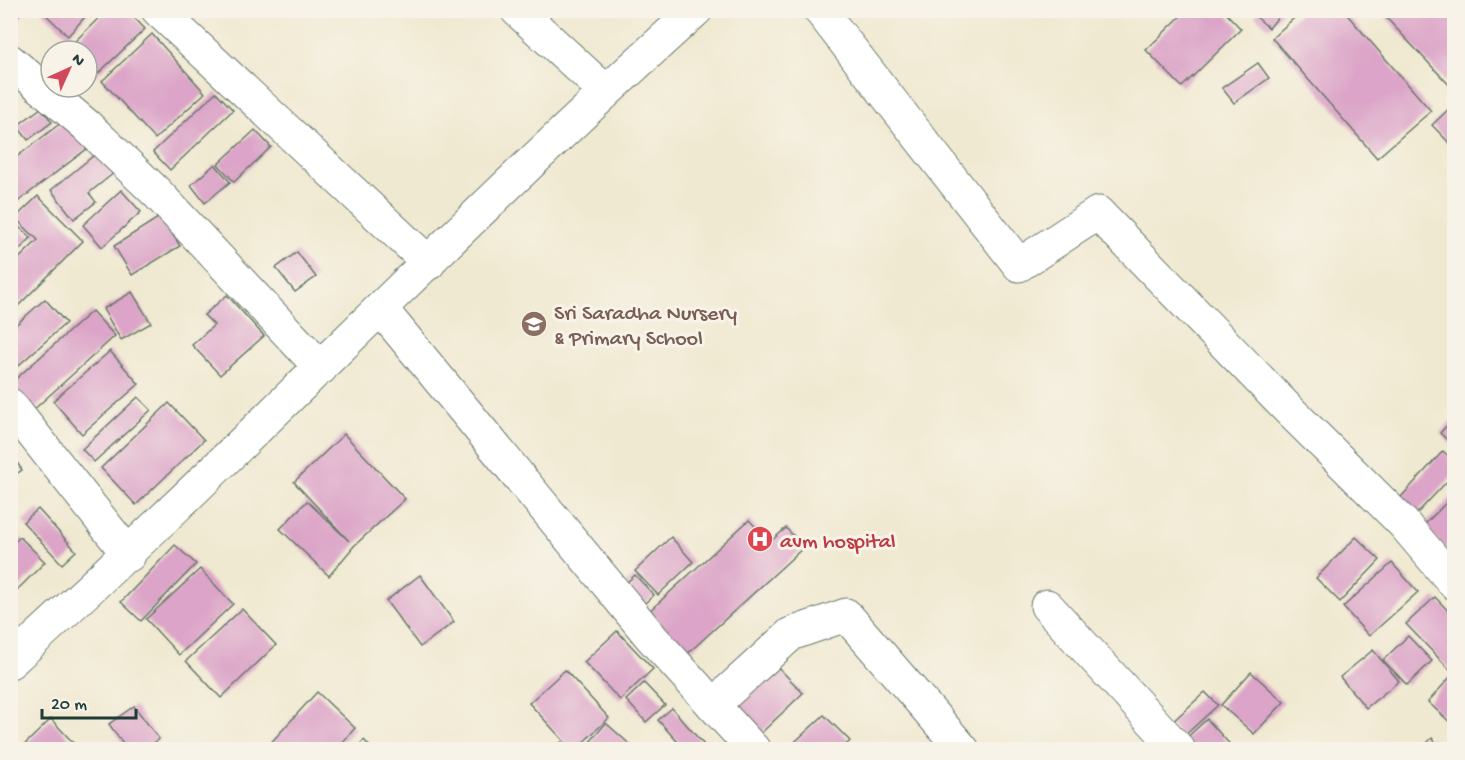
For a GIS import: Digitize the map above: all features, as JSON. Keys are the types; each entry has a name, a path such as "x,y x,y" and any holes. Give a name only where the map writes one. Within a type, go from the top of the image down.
{"street":[{"path":"158,10 429,262"},
{"path":"517,10 605,92"},
{"path":"10,662 129,555 605,92 696,10"},
{"path":"820,10 1018,265 1098,213 1286,407 1403,523 1455,583"},
{"path":"10,62 86,125 157,193 321,368"},
{"path":"381,309 652,638 754,750"},
{"path":"10,405 129,555"},
{"path":"1047,606 1179,750"},
{"path":"713,705 791,634 846,615 963,750"}],"building":[{"path":"10,10 24,10 10,24"},
{"path":"41,10 91,10 68,36"},
{"path":"107,10 127,10 145,29 99,73 99,39 77,39"},
{"path":"1187,10 1223,10 1241,29 1182,87 1146,50"},
{"path":"1260,10 1284,10 1269,28 1255,16"},
{"path":"1303,10 1343,10 1431,111 1377,158 1272,38"},
{"path":"1379,10 1454,10 1454,90"},
{"path":"152,34 205,93 155,139 102,81"},
{"path":"1258,63 1269,78 1234,103 1222,88"},
{"path":"216,92 233,110 170,170 153,152"},
{"path":"1454,104 1454,148 1432,125"},
{"path":"41,108 52,122 28,140 17,126"},
{"path":"66,119 88,148 12,206 10,162"},
{"path":"255,130 271,147 234,182 218,164"},
{"path":"103,148 120,168 89,193 96,202 74,219 51,190"},
{"path":"215,164 230,182 205,203 191,185"},
{"path":"121,190 141,212 102,247 83,225"},
{"path":"38,196 83,241 10,314 10,267 38,240 15,218"},
{"path":"161,216 180,246 132,275 114,246"},
{"path":"10,219 31,238 10,259"},
{"path":"297,252 316,277 295,292 276,268"},
{"path":"132,292 151,323 121,340 103,309"},
{"path":"227,295 264,336 220,375 192,345 214,325 204,315"},
{"path":"45,299 66,323 10,373 10,330"},
{"path":"92,311 115,336 31,412 10,390 10,384"},
{"path":"110,351 139,384 82,434 53,401"},
{"path":"138,397 151,410 94,462 82,449"},
{"path":"169,403 204,440 136,505 101,468"},
{"path":"1454,418 1454,447 1440,433"},
{"path":"344,434 405,499 354,546 329,576 280,529 307,501 349,541 294,482"},
{"path":"1443,451 1454,461 1454,474 1407,524 1390,509"},
{"path":"10,452 22,470 10,478"},
{"path":"1454,495 1454,550 1451,554 1423,526"},
{"path":"38,509 76,551 62,564 23,522"},
{"path":"749,520 770,542 786,528 804,547 684,657 645,615"},
{"path":"20,537 45,562 10,597 10,546"},
{"path":"671,537 693,562 658,595 635,571"},
{"path":"1356,537 1380,560 1340,602 1316,578"},
{"path":"175,545 196,564 141,621 121,602"},
{"path":"1392,563 1418,592 1369,636 1343,607"},
{"path":"200,569 233,604 179,655 146,619"},
{"path":"420,575 454,622 420,647 386,601"},
{"path":"635,575 654,595 644,604 626,583"},
{"path":"1435,597 1454,617 1454,666 1450,670 1406,624"},
{"path":"242,609 276,645 221,698 186,661"},
{"path":"617,631 653,669 620,700 584,662"},
{"path":"1408,636 1432,661 1407,685 1383,660"},
{"path":"1373,650 1399,681 1366,708 1340,677"},
{"path":"775,664 803,693 756,738 729,709"},
{"path":"565,670 609,718 575,750 572,750 529,703"},
{"path":"1251,672 1284,702 1254,734 1221,705"},
{"path":"1451,676 1454,679 1454,726 1428,702"},
{"path":"644,683 665,705 646,722 626,700"},
{"path":"317,692 355,728 336,750 270,750 267,747"},
{"path":"1205,692 1218,705 1182,738 1170,724"},
{"path":"134,706 159,739 144,750 127,750 109,724"},
{"path":"672,708 704,745 699,750 685,750 658,720"},
{"path":"824,715 850,741 841,750 786,750"},
{"path":"51,719 80,750 19,750"},
{"path":"1207,719 1235,750 1190,750 1183,741"},
{"path":"606,723 636,750 583,750"},
{"path":"1432,738 1443,750 1420,750"},
{"path":"364,740 373,750 354,750"},
{"path":"561,742 568,750 553,750"}],"place":[{"name":"Sri Saradha Nursery & Primary School","path":"534,324"},
{"name":"avm hospital","path":"760,539"}]}
